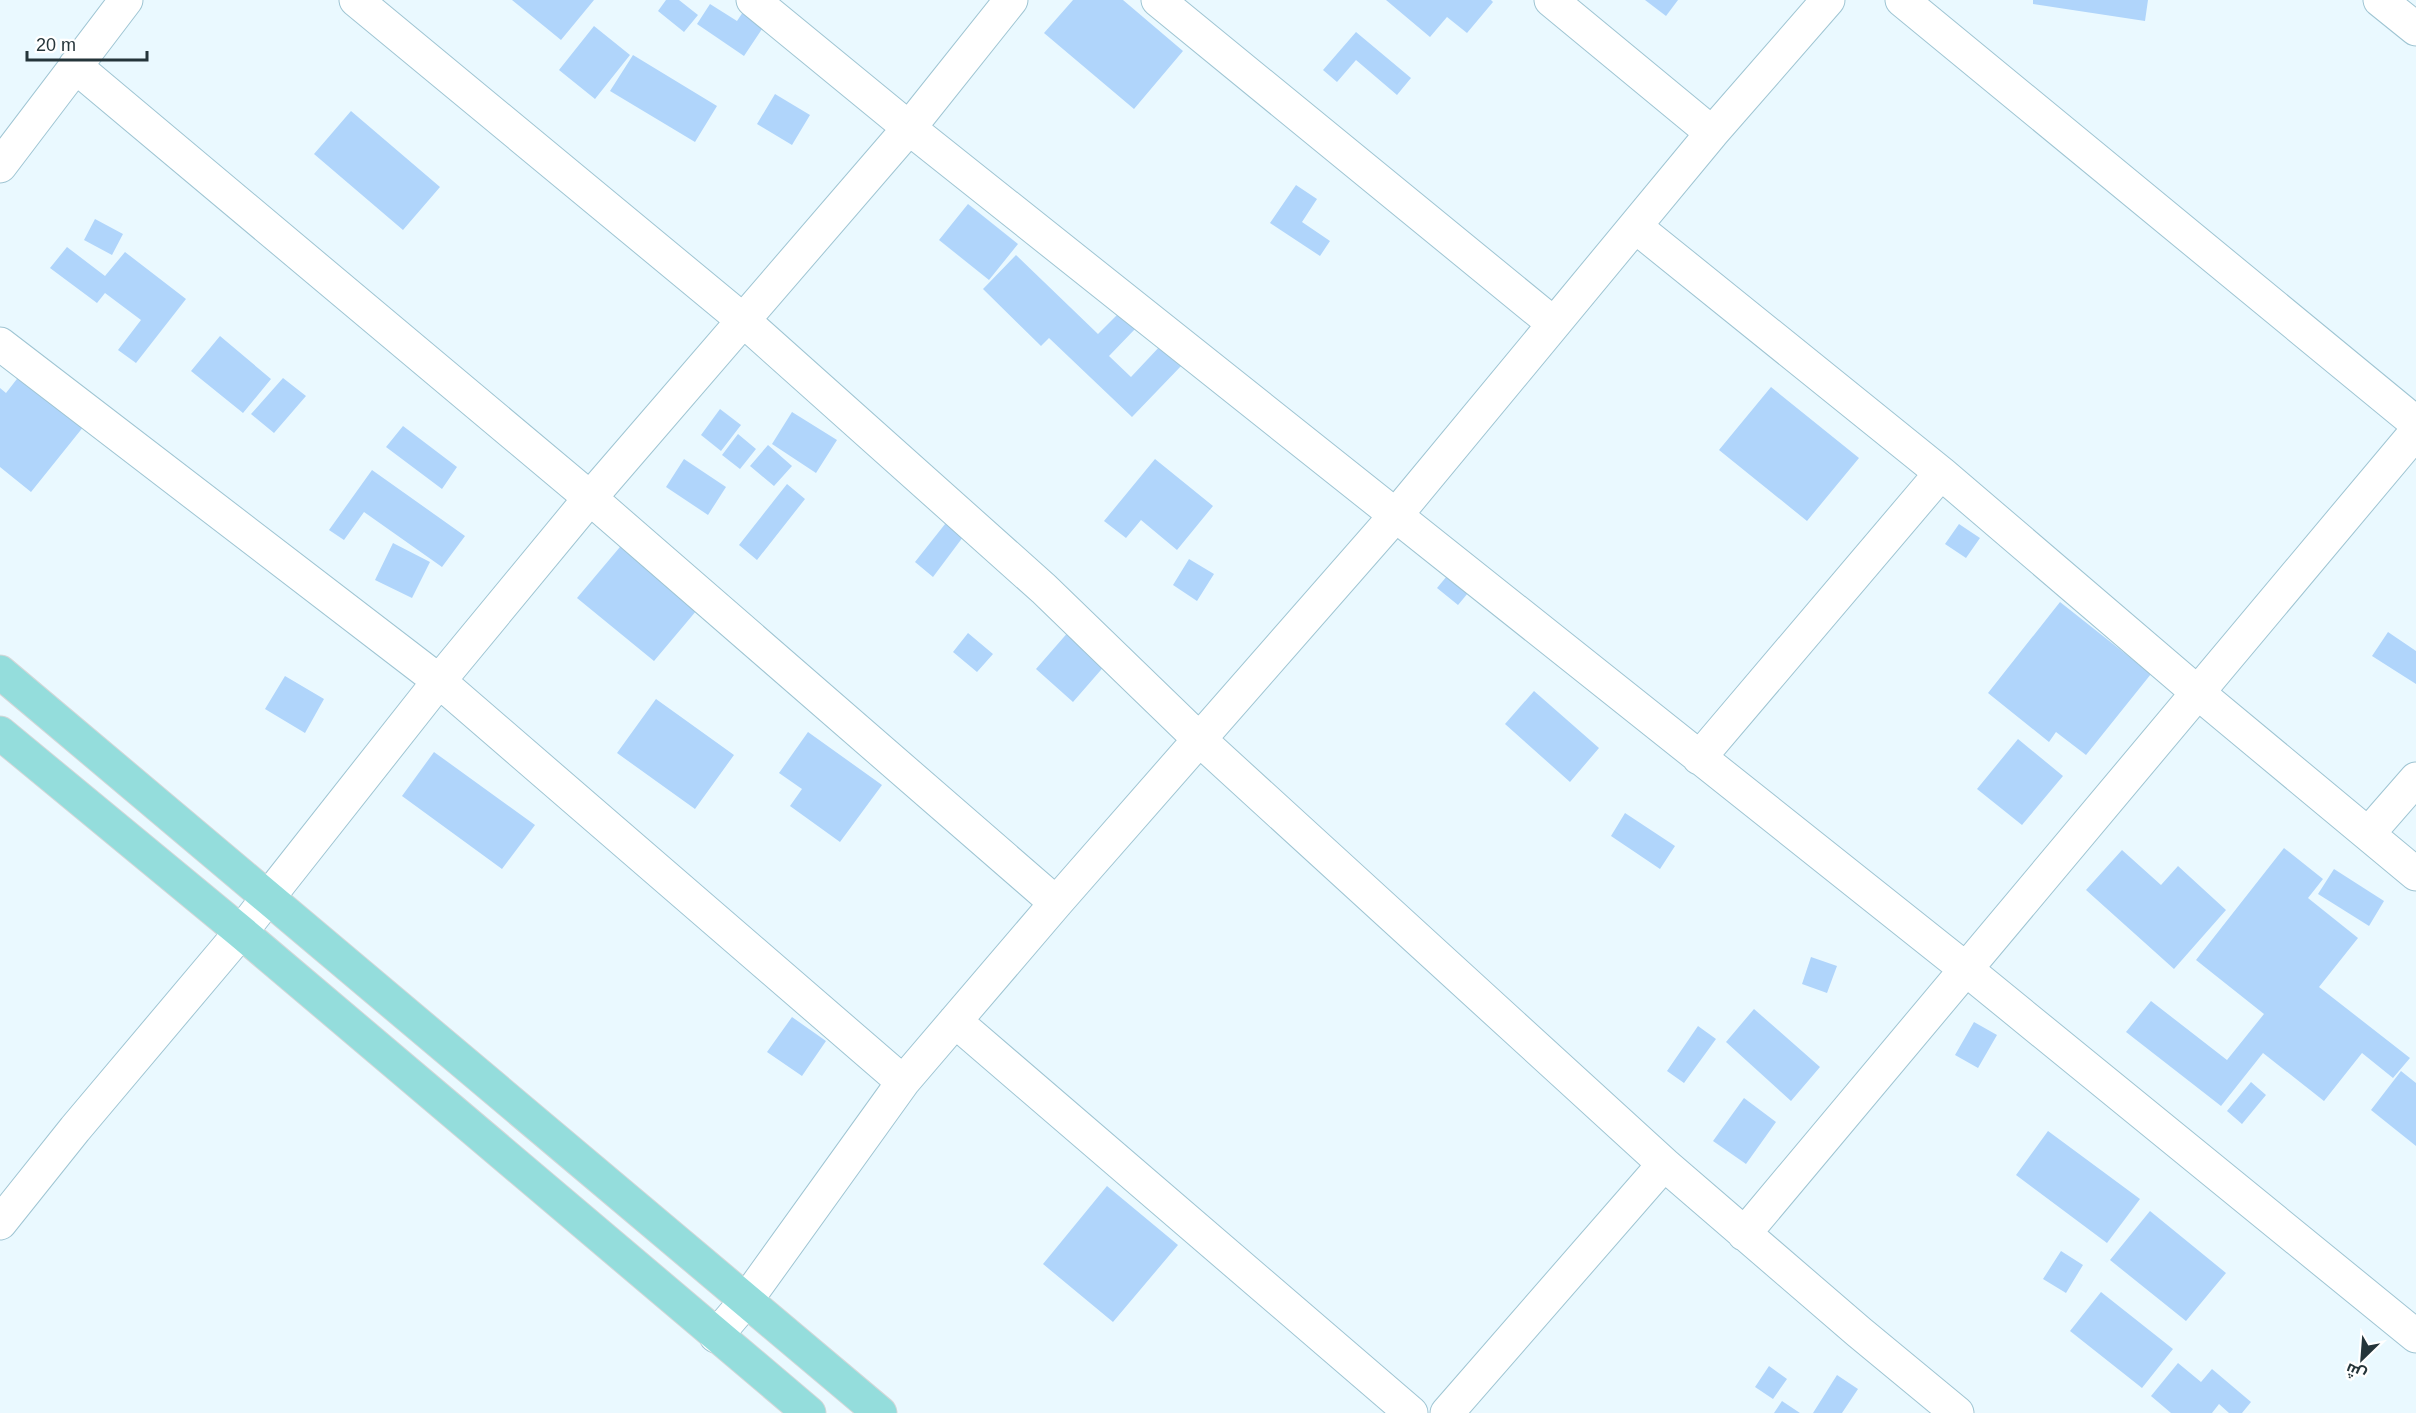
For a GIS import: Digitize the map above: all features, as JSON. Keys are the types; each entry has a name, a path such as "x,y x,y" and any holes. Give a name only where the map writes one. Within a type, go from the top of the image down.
{"main road":[{"path":"0,672 745,1302 880,1413"},
{"path":"0,733 241,932 809,1413"}],"street":[{"path":"0,166 126,0"},
{"path":"356,0 744,321 1044,589 1200,740 1664,1164 1957,1413"},
{"path":"753,0 909,128 1967,970 2416,1336"},
{"path":"0,1223 75,1129 269,898 439,681 590,498 909,128 1011,0"},
{"path":"1158,0 1554,324"},
{"path":"1551,0 1712,133"},
{"path":"716,1336 745,1302 903,1082 1056,903 1396,515 1712,133 1828,0"},
{"path":"1902,0 2416,423"},
{"path":"2380,0 2416,29"},
{"path":"75,66 590,498 1056,903"},
{"path":"1636,227 1941,473 2197,692 2416,874"},
{"path":"0,344 439,681 903,1082"},
{"path":"1744,1234 2416,432"},
{"path":"1699,758 1941,473"},
{"path":"2368,834 2416,779"},
{"path":"955,1021 1411,1413"},
{"path":"1447,1413 1664,1164"}],"building":[{"path":"512,0 594,0 561,40"},
{"path":"666,0 679,0 698,15 684,32 658,11"},
{"path":"1073,0 1123,0 1183,51 1134,109 1044,33"},
{"path":"1386,0 1491,0 1493,2 1467,33 1447,17 1430,37"},
{"path":"1645,0 1678,0 1666,16"},
{"path":"2033,0 2148,0 2145,21 2033,4"},
{"path":"749,3 770,17 744,56 697,24 710,4 737,21"},
{"path":"594,26 630,55 595,99 559,70"},
{"path":"1356,32 1411,78 1397,95 1356,60 1337,82 1323,70"},
{"path":"633,55 717,106 695,142 610,91"},
{"path":"775,94 810,115 792,145 757,124"},
{"path":"351,111 440,187 403,230 314,154"},
{"path":"1296,185 1317,199 1302,222 1330,241 1320,256 1270,223"},
{"path":"968,204 1018,244 989,280 939,240"},
{"path":"95,219 123,234 112,255 84,240"},
{"path":"67,247 105,276 125,252 186,299 136,363 118,350 141,320 105,293 97,303 50,268"},
{"path":"1016,255 1098,334 1120,312 1136,328 1109,356 1131,377 1162,344 1183,364 1132,417 1049,338 1041,346 983,289"},
{"path":"220,336 271,379 243,413 191,371"},
{"path":"20,375 84,426 31,492 0,467 0,388 6,393"},
{"path":"283,378 306,396 274,433 251,414"},
{"path":"1771,387 1859,458 1807,521 1719,450"},
{"path":"720,409 741,425 721,451 701,435"},
{"path":"792,412 837,440 816,473 772,444"},
{"path":"403,426 457,467 442,489 386,447"},
{"path":"738,434 756,449 740,469 722,455"},
{"path":"768,445 792,466 774,486 750,466"},
{"path":"684,459 726,487 708,515 666,487"},
{"path":"1155,459 1213,506 1177,550 1141,520 1126,538 1104,521"},
{"path":"372,470 465,536 442,567 364,512 344,540 329,530"},
{"path":"787,484 805,499 757,560 739,545"},
{"path":"949,519 966,533 933,577 915,562"},
{"path":"1959,524 1980,538 1966,558 1945,544"},
{"path":"625,541 702,604 654,661 577,598"},
{"path":"393,543 430,562 412,598 375,580"},
{"path":"1189,559 1214,574 1197,601 1173,585"},
{"path":"1452,570 1473,587 1458,605 1437,588"},
{"path":"2060,602 2151,674 2086,755 2056,732 2049,742 1988,693"},
{"path":"1070,630 1107,663 1073,702 1036,669"},
{"path":"2388,632 2416,651 2416,684 2372,656"},
{"path":"968,633 993,654 977,672 953,652"},
{"path":"285,676 324,699 305,733 265,709"},
{"path":"1534,691 1599,748 1570,782 1505,724"},
{"path":"656,699 734,755 695,809 617,753"},
{"path":"808,732 882,785 840,842 790,806 802,789 779,773"},
{"path":"2018,739 2063,776 2022,825 1977,789"},
{"path":"434,752 535,825 502,869 402,796"},
{"path":"1625,813 1675,846 1660,869 1611,836"},
{"path":"2284,848 2323,879 2308,898 2358,938 2319,987 2410,1058 2393,1078 2362,1053 2324,1101 2263,1053 2221,1106 2126,1032 2151,1001 2227,1060 2264,1014 2196,960"},
{"path":"2122,850 2161,885 2178,866 2226,910 2174,969 2086,890"},
{"path":"2334,869 2384,901 2369,926 2318,894"},
{"path":"1811,957 1837,966 1827,993 1802,984"},
{"path":"1754,1009 1820,1067 1791,1101 1726,1042"},
{"path":"792,1017 826,1041 802,1076 767,1052"},
{"path":"1974,1022 1997,1035 1978,1068 1955,1055"},
{"path":"1698,1026 1716,1039 1684,1083 1667,1071"},
{"path":"2401,1071 2416,1083 2416,1146 2371,1110"},
{"path":"2251,1082 2266,1095 2242,1124 2227,1111"},
{"path":"1744,1098 1776,1122 1746,1164 1713,1141"},
{"path":"2048,1131 2140,1199 2107,1243 2016,1175"},
{"path":"1107,1186 1178,1245 1113,1322 1043,1264"},
{"path":"2150,1211 2226,1273 2186,1321 2110,1260"},
{"path":"2061,1251 2083,1265 2066,1293 2043,1279"},
{"path":"2101,1292 2173,1349 2142,1388 2070,1331"},
{"path":"2178,1363 2201,1382 2212,1369 2251,1402 2242,1413 2229,1413 2219,1404 2212,1413 2171,1413 2151,1396"},
{"path":"1769,1366 1787,1379 1773,1399 1755,1387"},
{"path":"1837,1375 1858,1389 1842,1413 1813,1413"},
{"path":"1782,1401 1800,1413 1774,1413"}]}
